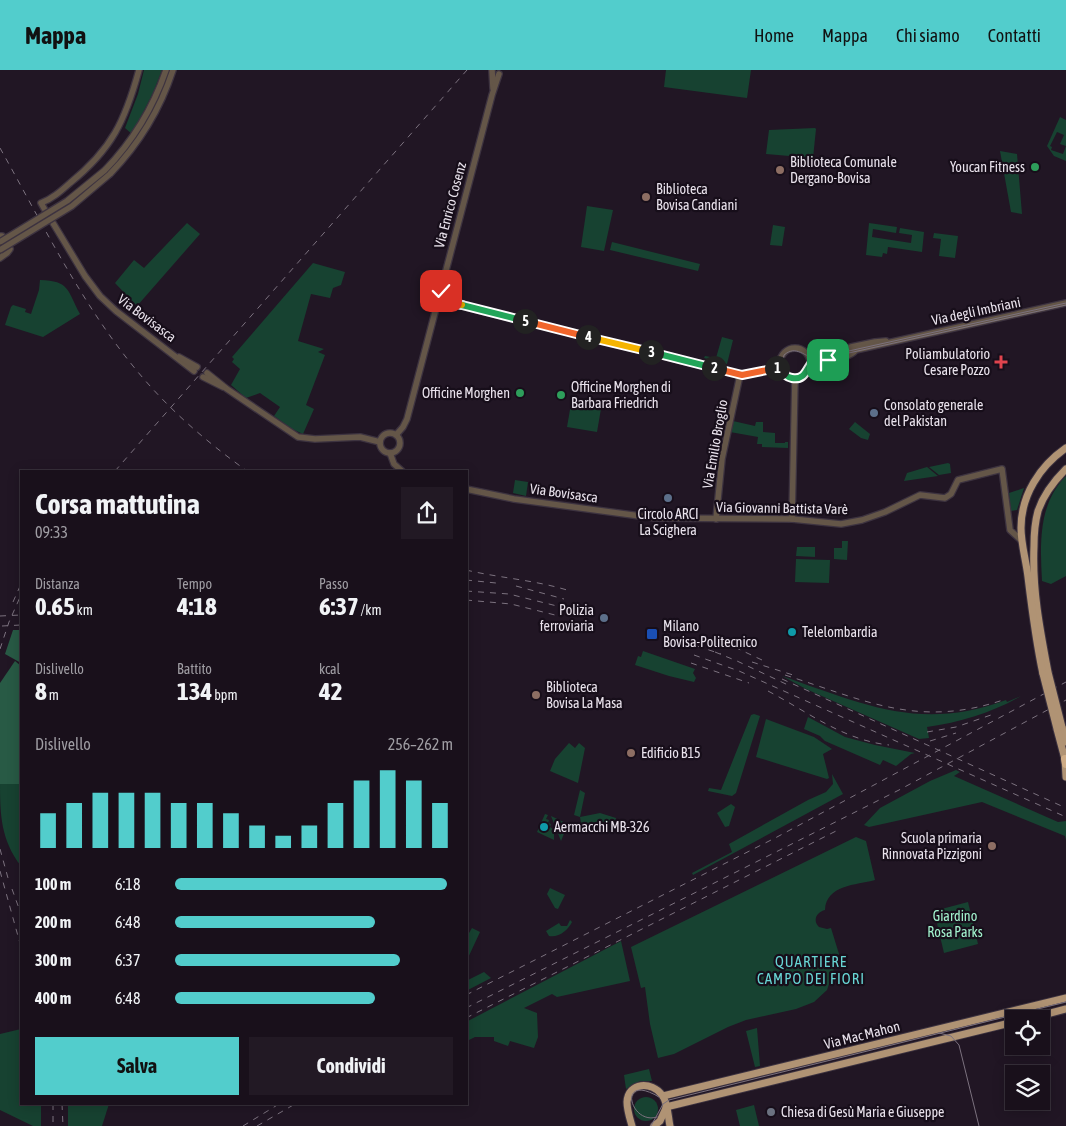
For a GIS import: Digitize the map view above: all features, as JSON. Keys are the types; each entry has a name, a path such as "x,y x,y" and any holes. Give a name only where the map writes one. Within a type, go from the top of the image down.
{"main road":[{"path":"1066,448 1045,466 1031,487 1023,509 1021,525 1022,541 1031,574 1046,673 1060,728 1066,777"},
{"path":"1031,574 1037,515 1048,492 1065,470"},
{"path":"1060,728 1066,742"},
{"name":"Via Mac Mahon","path":"663,1096 1066,998"},
{"path":"1050,1013 1066,1009"},
{"name":"Via Mac Mahon","path":"666,1107 1005,1024"},
{"path":"953,1025 956,1036"},
{"path":"919,1034 922,1045"},
{"path":"782,1067 785,1078"},
{"path":"638,1126 631,1123 627,1102 628,1096 635,1088 649,1085 663,1096 670,1126"},
{"path":"654,1126 660,1121 666,1107"}],"street":[{"path":"45,210 41,203 50,200 75,179 99,156 108,144 125,114 139,70"},
{"path":"1,238 70,199 107,172 138,129 155,99 166,70"},
{"path":"0,250 72,206 128,154 146,128 163,96 173,70"},
{"path":"492,70 495,73 501,72"},
{"name":"Via Enrico Cosenz","path":"492,70 492,94"},
{"name":"Via Enrico Cosenz","path":"396,436 407,419 492,94 501,72"},
{"name":"Via Bovisasca","path":"53,223 85,276 104,300 196,369"},
{"path":"0,258 7,254 10,249"},
{"path":"438,300 740,374 781,368"},
{"name":"Via degli Imbriani","path":"820,358 1066,303"},
{"name":"Via degli Imbriani","path":"841,353 848,348 878,341 892,342"},
{"path":"809,369 810,360 805,352 795,348 786,351 781,358 781,368 785,374 795,378 804,375 809,369 813,362 820,358"},
{"name":"Via degli Imbriani","path":"805,352 812,358 830,360 849,356 858,350"},
{"name":"Via Emilio Broglio","path":"716,519 725,441 740,374"},
{"path":"205,375 291,434 300,438 314,440 358,437 380,442"},
{"path":"792,519 795,378"},
{"path":"386,434 396,436 400,441 396,451 390,453 381,450 380,442 382,437 386,434"},
{"path":"390,453 394,464 401,470"},
{"name":"Via Giovanni Battista Varè","path":"659,519 792,519 843,524 862,520 920,495 945,498 951,494 958,480 1002,469 1010,530 1022,541"},
{"name":"Via Bovisasca","path":"468,489 514,499 659,519"}],"green space":[{"path":"144,70 162,70 153,93 132,134 125,128 138,94"},
{"path":"666,70 751,70 747,98 664,87"},
{"path":"1060,117 1066,120 1066,146 1066,161 1054,156 1047,146","holes":["1057,132 1064,135 1060,144 1066,146 1063,154 1051,150 1052,147 1050,146"]},
{"path":"815,128 813,158 766,154 769,130"},
{"path":"1000,151 1017,154 1022,214 1011,212"},
{"path":"587,206 613,210 604,251 581,247"},
{"path":"187,223 200,234 137,306 115,283 134,260 144,268"},
{"path":"869,223 897,227 896,233 873,229 872,237 911,243 912,235 899,233 900,228 924,232 922,252 888,247 887,254 883,253 882,257 866,255"},
{"path":"773,225 785,227 782,246 770,245"},
{"path":"934,233 958,236 955,258 939,256 941,239 933,238"},
{"path":"612,242 700,264 698,271 610,250"},
{"path":"313,263 345,272 341,285 333,288 330,298 311,294 298,341 324,349 318,352 325,355 306,405 314,409 303,434 292,429 274,416 280,407 260,393 246,398 231,385 240,369 232,362 234,359 232,357"},
{"path":"40,280 57,282 66,288 80,314 43,337 5,325 13,305 26,309 25,312 31,314 39,290"},
{"path":"722,337 733,340 727,364 704,358 705,356 716,358"},
{"path":"572,398 602,403 597,432 567,427"},
{"path":"733,421 755,426 756,422 763,422 763,432 775,433 775,443 788,442 788,448 762,447 762,444 757,444 758,437 730,432"},
{"path":"855,422 870,434 868,440 861,438 849,429"},
{"path":"950,464 951,473 939,475 929,467"},
{"path":"927,467 938,476 904,481 907,473"},
{"path":"1066,476 1066,576 1051,584 1042,581 1041,539 1050,499"},
{"path":"515,480 528,482 526,496 513,493"},
{"path":"1024,488 1017,510 1011,511 1009,493"},
{"path":"842,541 848,541 847,560 834,559 834,548 842,548"},
{"path":"797,547 815,547 815,557 796,556"},
{"path":"796,559 830,560 829,583 795,582"},
{"path":"13,630 20,630 20,662 5,654"},
{"path":"643,651 695,669 693,673 696,678 694,682 635,665 638,656 641,657"},
{"path":"15,661 20,665 19,784 0,784 0,683"},
{"path":"782,676 866,704 919,714 946,714 975,709 1006,700 1007,702 1021,696 976,716 927,727 929,738 919,739 806,689"},
{"path":"751,715 760,716 736,793 732,796 708,791 709,788 721,790"},
{"path":"808,717 845,737 915,753 896,766 883,760 880,765 825,741 820,736 804,729"},
{"path":"766,719 814,737 832,749 823,754 829,778 827,779 756,757"},
{"path":"569,743 575,748 579,743 585,748 578,783 550,771 555,759"},
{"path":"956,770 960,772 954,776 1058,822 1066,821 1066,840 1065,836 982,802 869,827 864,825 880,808 930,781"},
{"path":"832,774 843,794 693,875 692,873 732,852 729,844 826,792 833,784"},
{"path":"0,784 19,784 20,865 9,847 3,827 0,806"},
{"path":"580,790 585,793 580,817 574,815"},
{"path":"731,804 735,807 729,826 725,827 717,813"},
{"path":"600,813 616,818 614,829 611,833 591,829 592,824 581,823 580,817"},
{"path":"545,814 548,815 546,819 549,820 548,823 551,824 550,827 553,829 551,831 554,833 554,840 537,832"},
{"path":"551,816 568,824 561,841"},
{"path":"856,837 866,841 875,880 851,885 836,891 831,895 825,910 816,917 819,927 831,928 839,954 827,990 814,1002 796,1009 746,1020 674,1054 658,1058 650,1024 645,987 641,988 631,947"},
{"path":"550,888 565,895 558,909 555,908 547,894"},
{"name":"Giardino Rosa Parks","path":"968,902 978,944 944,953 934,911"},
{"path":"570,920 572,922 563,933 549,936 546,931 559,923 561,926 567,926"},
{"path":"472,928 480,932 468,958 468,935"},
{"path":"621,941 630,981 557,997 552,994 524,1008 537,1013 538,1037 534,1048 510,1041 508,1046 494,1041 494,1037 475,1037 469,1040 468,1021"},
{"path":"484,972 491,978 468,990 468,980"},
{"path":"757,1028 760,1066 755,1067 746,1031"},
{"path":"20,1029 20,1105 41,1105 41,1126 33,1126 0,1110 0,1034"},
{"path":"649,1069 652,1081 640,1081 626,1089 624,1075"},
{"path":"646,1097 654,1101 658,1109 654,1117 646,1121 638,1117 634,1109 638,1101"},
{"path":"68,1105 109,1105 102,1126 68,1126"},
{"path":"754,1105 759,1126 740,1126 736,1110"}],"tram line":[{"path":"1066,303 817,358 793,351 784,355 782,366 787,375 797,377 803,374 817,360 1066,305"},
{"path":"651,1126 663,1104 669,1100 1066,1002"},
{"path":"939,1033 951,1036 959,1045 979,1126"},
{"path":"657,1117 648,1118 640,1114 634,1108 632,1094 637,1090 659,1097"}],"railway":[{"path":"116,470 467,70"},
{"path":"0,148 78,288 133,366 172,409 201,435 246,470"},
{"path":"468,570 567,590"},
{"path":"468,580 496,583"},
{"path":"13,602 20,586"},
{"path":"516,586 564,599"},
{"path":"468,591 509,594 561,607"},
{"path":"0,649 20,597"},
{"path":"468,600 511,604 559,616"},
{"path":"0,616 20,615"},
{"path":"2,626 20,625"},
{"path":"701,635 730,645 762,660"},
{"path":"697,646 721,654"},
{"path":"715,652 788,685"},
{"path":"694,655 739,671 1066,817"},
{"path":"752,662 793,675"},
{"path":"691,663 749,683"},
{"path":"785,675 868,702 919,711 946,712 975,708 1006,699"},
{"path":"782,679 1066,808"},
{"path":"468,994 777,837 1066,682"},
{"path":"768,691 841,731 872,742 889,745"},
{"path":"468,1007 899,790 1066,700"},
{"path":"927,732 956,727 991,715"},
{"path":"930,741 956,733"},
{"path":"468,1017 838,830"},
{"path":"0,849 8,878"},
{"path":"0,871 20,943"},
{"path":"12,889 20,911"},
{"path":"53,1105 53,1126"},
{"path":"62,1105 63,1126"},
{"path":"243,1126 277,1105"},
{"path":"257,1126 293,1105"}],"place":[{"name":"Youcan Fitness","path":"1035,167"},
{"name":"Biblioteca Comunale Dergano-Bovisa","path":"780,170"},
{"name":"Biblioteca Bovisa Candiani","path":"646,197"},
{"name":"Poliambulatorio Cesare Pozzo","path":"1001,362"},
{"name":"Officine Morghen","path":"520,393"},
{"name":"Officine Morghen di Barbara Friedrich","path":"561,395"},
{"name":"Consolato generale del Pakistan","path":"874,413"},
{"name":"Circolo ARCI La Scighera","path":"668,498"},
{"name":"Polizia ferroviaria","path":"604,618"},
{"name":"Telelombardia","path":"792,632"},
{"name":"Milano Bovisa-Politecnico","path":"652,634"},
{"name":"Biblioteca Bovisa La Masa","path":"536,695"},
{"name":"Edificio B15","path":"631,753"},
{"name":"Aermacchi MB-326","path":"544,827"},
{"name":"Scuola primaria Rinnovata Pizzigoni","path":"992,846"},
{"name":"Chiesa di Gesù Maria e Giuseppe","path":"771,1112"}],"district":[{"name":"QUARTIERE CAMPO DEI FIORI","path":"811,970"}],"route":[{"path":"441,291 438,300 740,374 781,368 787,376 797,378 806,374 815,360 824,358 828,360"}]}
